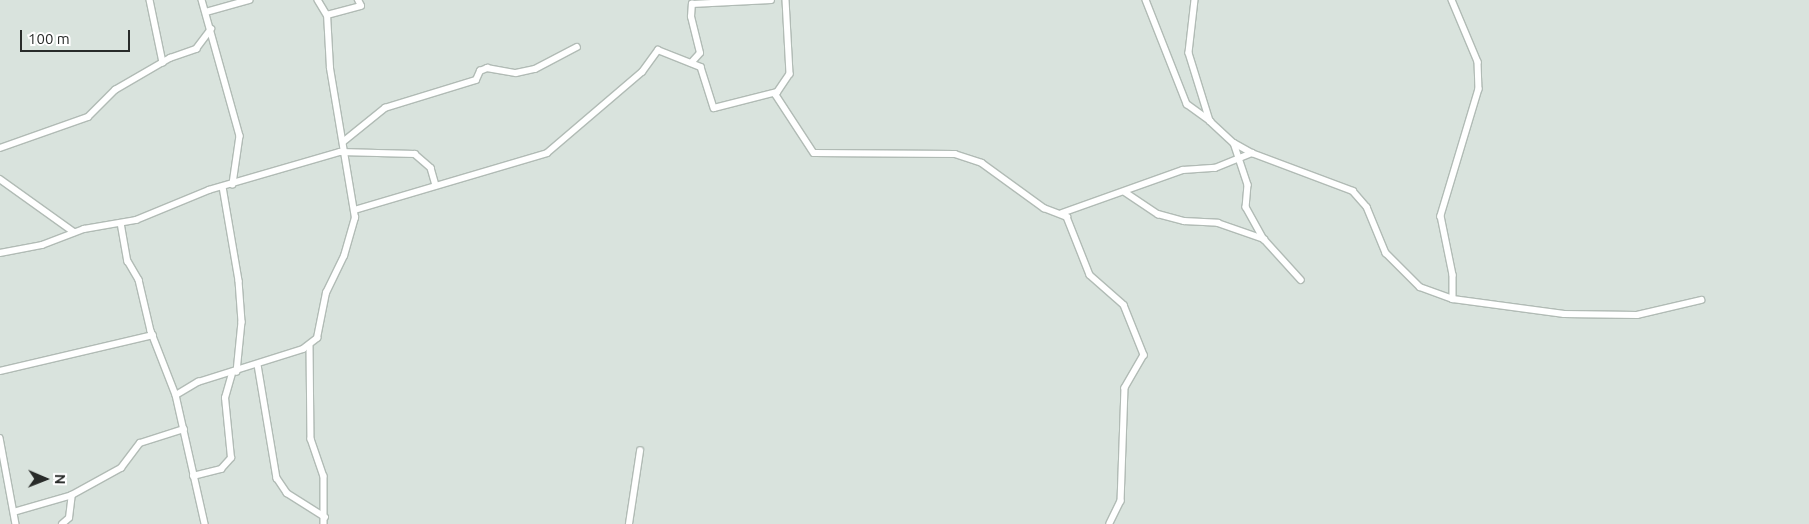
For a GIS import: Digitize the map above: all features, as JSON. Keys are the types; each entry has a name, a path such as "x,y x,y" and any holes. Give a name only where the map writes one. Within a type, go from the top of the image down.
{"street":[{"path":"150,0 163,63"},
{"path":"202,0 240,136 234,184"},
{"path":"206,12 249,0"},
{"path":"176,395 198,382 234,373 310,346 317,338 326,292 344,256 355,210 330,68 327,15 318,0"},
{"path":"327,15 361,6 358,0"},
{"path":"691,63 700,53 691,17 692,4 771,0"},
{"path":"355,210 547,153 642,72 655,52 667,52 702,69 714,108 777,92 790,74 786,0"},
{"path":"1146,0 1187,104 1210,121 1234,143 1252,153 1353,191 1367,207 1376,237 1386,253 1412,280 1431,293 1453,299 1564,314 1628,314 1701,300"},
{"path":"1195,0 1189,52 1210,121"},
{"path":"1452,0 1478,62 1479,89 1441,216 1454,275 1453,299"},
{"path":"0,148 88,117 114,90 163,63 196,49 211,29"},
{"path":"342,142 385,108 476,80 480,71 487,68 516,73 535,69 577,47"},
{"path":"777,92 779,100 814,153 963,156 982,163 1044,208 1062,213 1071,223 1090,275 1124,305 1144,355 1124,395 1121,501 1110,524"},
{"path":"1234,143 1248,185 1246,207 1264,239 1301,280"},
{"path":"0,253 42,245 74,232 121,222 281,167 344,152 415,154 431,168 436,185"},
{"path":"1062,213 1183,170 1215,168 1252,153"},
{"path":"0,179 74,232"},
{"path":"193,476 221,469 231,458 225,398 234,373 242,322 238,274 223,187"},
{"path":"1125,192 1158,214 1184,221 1218,223 1264,239"},
{"path":"121,222 128,261 139,280 153,336 176,395 205,524"},
{"path":"0,371 153,336"},
{"path":"310,346 311,439 324,476 324,521"},
{"path":"258,365 280,483 287,493 324,521"},
{"path":"14,512 72,495 121,468 140,443 184,429"},
{"path":"0,438 16,524"},
{"path":"629,524 640,451"},
{"path":"62,524 69,518 72,495"}]}
